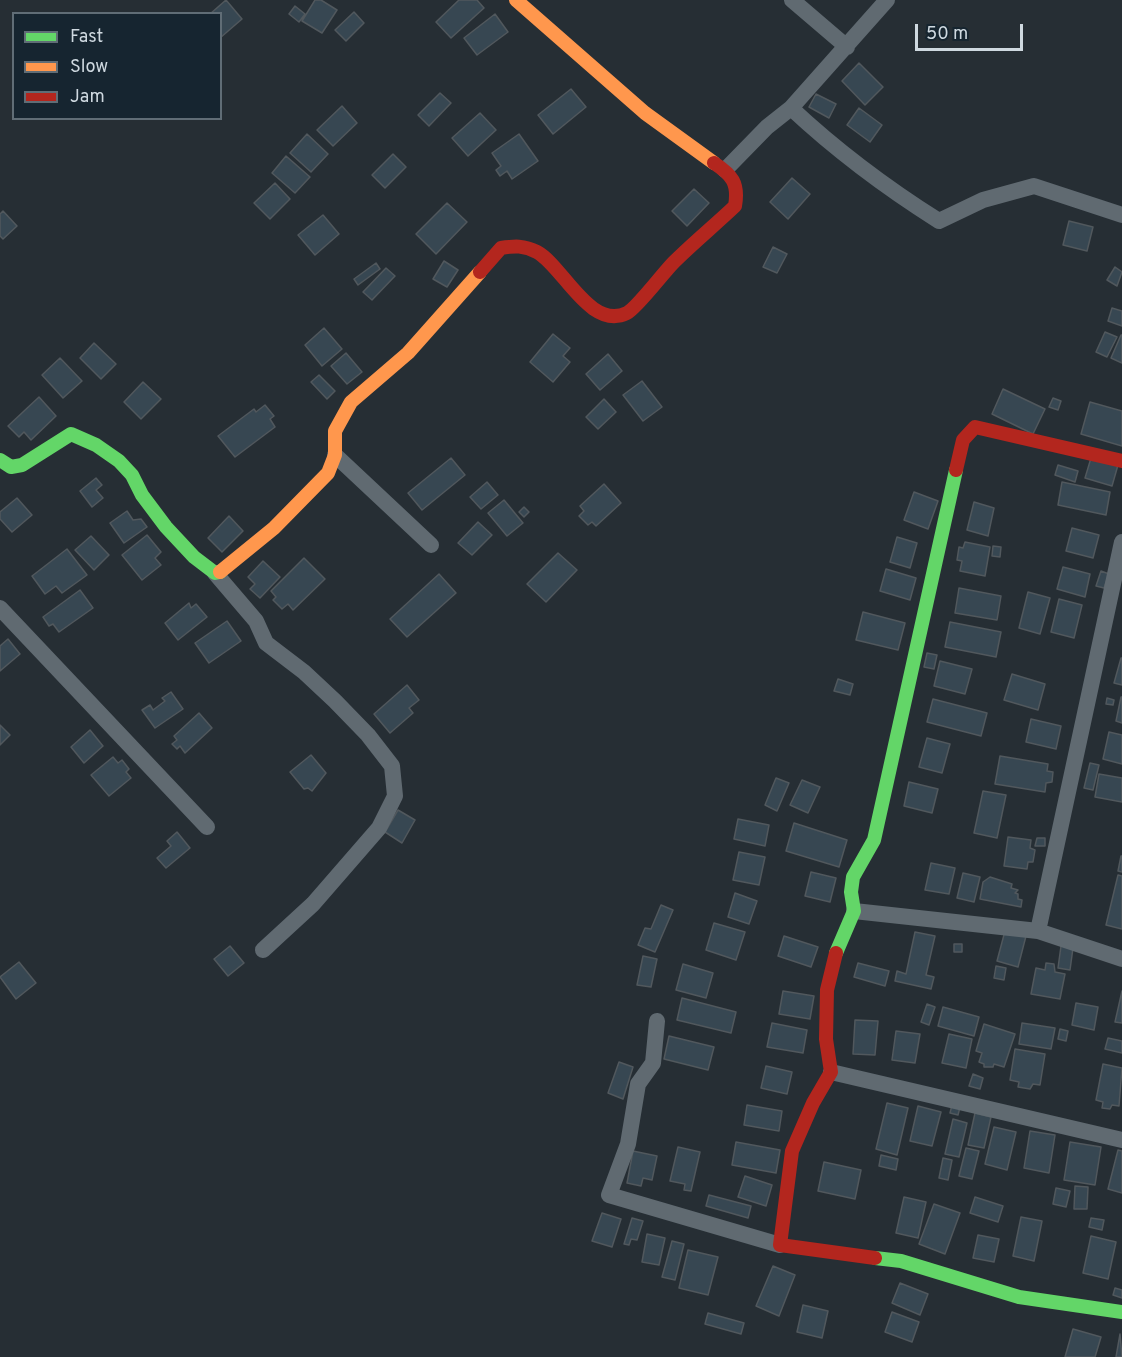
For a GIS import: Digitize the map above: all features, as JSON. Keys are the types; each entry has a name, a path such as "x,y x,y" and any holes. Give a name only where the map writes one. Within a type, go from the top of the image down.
{"street":[{"path":"215,573 223,572 274,528 328,473 335,455 335,431 351,402 408,352 501,248 514,243 528,246 552,263 589,307 604,315 618,317 627,313 674,262 735,206 738,195 731,176 725,170 645,113 516,0"},
{"path":"792,0 847,47"},
{"path":"725,170 767,127 791,108 887,0"},
{"path":"791,108 837,150 890,190 939,221 983,200 1034,186 1122,215"},
{"path":"780,1245 792,1151 813,1103 831,1072 826,1039 827,990 836,954 854,911 851,892 853,877 874,840 963,440 975,427 1122,461"},
{"path":"4,468 22,465 71,434 87,439 114,456 132,475 142,495 174,536 240,598 256,621 266,643 304,672 335,701 368,735 392,766 395,796 379,828 313,904 263,950"},
{"path":"335,455 431,544"},
{"path":"1038,931 1122,542"},
{"path":"0,608 207,827"},
{"path":"854,911 1038,931 1122,959"},
{"path":"657,1021 653,1063 638,1084 628,1144 609,1195 780,1245 901,1260 1019,1296 1122,1312"},
{"path":"831,1072 1122,1140"}],"building":[{"path":"226,0 242,19 222,36 222,12 212,12"},
{"path":"315,0 321,0 337,10 322,33 302,21"},
{"path":"459,0 477,0 484,8 451,38 436,22"},
{"path":"295,6 305,14 299,22 289,14"},
{"path":"354,12 364,23 346,41 335,30"},
{"path":"495,14 508,32 477,55 464,38"},
{"path":"859,63 883,87 865,105 842,81"},
{"path":"571,89 586,107 553,134 538,115"},
{"path":"440,93 451,103 429,126 418,115"},
{"path":"816,94 836,104 829,118 809,107"},
{"path":"342,106 357,123 333,146 317,130"},
{"path":"859,108 882,125 870,142 847,125"},
{"path":"480,113 496,130 468,156 452,138"},
{"path":"307,134 328,154 311,172 290,153"},
{"path":"519,134 538,161 512,179 507,171 500,176 496,170 501,166 492,153"},
{"path":"393,154 406,167 385,188 372,175"},
{"path":"286,156 310,177 295,193 272,173"},
{"path":"792,178 810,194 788,219 770,202"},
{"path":"275,183 290,199 270,219 254,203"},
{"path":"694,189 709,203 687,226 672,211"},
{"path":"447,203 467,222 436,254 416,234"},
{"path":"3,211 17,226 3,239 0,236 0,214"},
{"path":"323,215 339,234 315,255 298,235"},
{"path":"1069,221 1093,227 1087,251 1063,245"},
{"path":"773,247 787,254 777,273 763,267"},
{"path":"444,261 458,270 447,287 433,279"},
{"path":"376,263 380,269 358,285 354,279"},
{"path":"1115,267 1122,272 1117,286 1107,280"},
{"path":"386,268 395,276 372,300 363,292"},
{"path":"1112,308 1122,311 1122,326 1108,321"},
{"path":"324,328 342,349 322,366 305,345"},
{"path":"1105,332 1117,337 1107,357 1096,352"},
{"path":"553,334 570,348 563,356 570,362 553,382 530,362"},
{"path":"1122,335 1122,363 1111,358"},
{"path":"94,343 116,364 101,379 80,358"},
{"path":"346,353 362,372 347,384 331,366"},
{"path":"608,354 622,371 600,390 586,374"},
{"path":"60,358 82,381 63,398 42,375"},
{"path":"319,375 335,391 327,399 311,382"},
{"path":"642,381 662,407 643,421 623,395"},
{"path":"143,382 161,399 141,419 124,402"},
{"path":"1003,389 1045,409 1033,434 992,414"},
{"path":"39,397 56,416 31,440 24,432 19,437 8,426"},
{"path":"1053,398 1061,401 1058,410 1049,407"},
{"path":"604,399 616,412 598,429 586,417"},
{"path":"1090,402 1122,411 1122,446 1081,434"},
{"path":"265,405 274,416 270,419 275,427 235,457 218,436 254,409 256,412"},
{"path":"451,458 465,475 422,510 408,493"},
{"path":"1091,458 1118,465 1112,486 1085,478"},
{"path":"1058,465 1078,471 1075,482 1055,475"},
{"path":"96,478 102,485 96,490 103,498 92,507 80,491"},
{"path":"487,482 498,495 481,509 470,497"},
{"path":"1062,482 1110,492 1106,515 1058,505"},
{"path":"604,484 621,503 596,526 592,522 588,525 579,516 584,511 580,506"},
{"path":"914,492 938,501 928,529 904,520"},
{"path":"17,498 32,515 12,532 0,519 0,512"},
{"path":"504,500 523,523 507,536 488,513"},
{"path":"974,502 994,508 988,536 967,530"},
{"path":"524,507 529,512 524,517 519,512"},
{"path":"127,511 133,520 141,519 147,527 124,543 110,523"},
{"path":"229,516 243,531 222,552 208,538"},
{"path":"478,522 492,535 472,555 458,543"},
{"path":"1072,528 1099,535 1093,558 1066,551"},
{"path":"147,535 161,552 155,558 161,565 142,580 122,555"},
{"path":"91,536 109,555 94,570 75,550"},
{"path":"897,537 917,543 910,568 890,562"},
{"path":"965,542 990,547 985,576 960,571 962,561 957,560 959,547 963,548"},
{"path":"993,546 1001,547 1000,557 992,556"},
{"path":"67,549 87,575 62,593 56,586 45,594 32,576"},
{"path":"558,553 577,570 546,602 527,584"},
{"path":"304,558 325,579 293,610 288,604 282,609 273,600 276,597 271,591"},
{"path":"263,561 280,577 260,598 250,589 255,584 248,577"},
{"path":"1063,567 1090,574 1085,597 1057,589"},
{"path":"886,569 916,578 910,600 880,591"},
{"path":"1101,571 1109,574 1104,588 1096,586"},
{"path":"439,574 456,593 407,637 390,619"},
{"path":"959,588 1001,596 997,620 955,613"},
{"path":"80,590 93,608 59,632 53,624 49,626 43,617"},
{"path":"1028,592 1050,598 1040,634 1019,628"},
{"path":"1059,599 1082,605 1074,638 1051,632"},
{"path":"189,603 191,608 196,604 207,617 178,640 165,623"},
{"path":"863,612 905,623 898,650 856,640"},
{"path":"227,621 241,641 209,663 195,643"},
{"path":"950,622 1001,632 996,657 945,647"},
{"path":"8,639 20,654 0,671 0,646"},
{"path":"927,653 937,655 934,669 924,667"},
{"path":"1122,658 1122,685 1114,683"},
{"path":"940,661 972,669 965,694 934,686"},
{"path":"1012,674 1045,684 1038,710 1004,700"},
{"path":"838,679 853,684 850,695 834,691"},
{"path":"407,685 419,700 409,708 413,713 390,733 374,714"},
{"path":"171,692 183,709 155,728 142,710 150,705 153,710 165,701 162,698"},
{"path":"1122,697 1122,723 1116,721"},
{"path":"1107,698 1114,700 1113,705 1106,704"},
{"path":"933,699 987,713 981,736 927,722"},
{"path":"199,713 212,728 185,753 180,746 177,749 172,744 177,740 174,736"},
{"path":"1031,719 1061,726 1056,749 1026,742"},
{"path":"0,725 10,735 0,745"},
{"path":"90,730 103,746 84,763 71,747"},
{"path":"1109,732 1122,735 1122,764 1103,759"},
{"path":"927,738 950,744 942,773 919,767"},
{"path":"311,755 326,773 312,791 308,788 304,789 290,772"},
{"path":"1000,756 1048,764 1047,771 1053,772 1052,782 1046,783 1045,792 995,784"},
{"path":"113,757 118,763 122,760 129,769 126,772 131,778 109,796 91,775"},
{"path":"1090,763 1099,765 1093,790 1084,788"},
{"path":"1099,774 1122,778 1122,802 1095,797"},
{"path":"776,778 789,783 777,811 765,805"},
{"path":"802,780 820,787 808,813 790,805"},
{"path":"909,782 938,789 932,813 904,806"},
{"path":"983,791 1006,795 997,838 974,833"},
{"path":"398,810 415,820 402,843 385,832"},
{"path":"738,819 769,825 765,846 734,839"},
{"path":"794,823 847,840 839,867 786,851"},
{"path":"177,832 190,848 166,868 157,858 171,846 167,841"},
{"path":"1008,837 1031,840 1030,848 1035,850 1033,862 1028,862 1027,869 1004,866"},
{"path":"1037,838 1045,838 1045,846 1035,846"},
{"path":"739,852 765,857 759,885 733,880"},
{"path":"1122,856 1122,872 1118,871"},
{"path":"931,863 955,868 949,894 925,890"},
{"path":"811,872 836,878 830,902 805,896"},
{"path":"963,873 980,877 974,902 957,898"},
{"path":"1118,875 1122,876 1122,929 1106,925"},
{"path":"990,877 1012,884 1011,888 1018,890 1015,893 1018,894 1018,899 1022,900 1021,907 980,899 983,882"},
{"path":"735,893 757,901 749,924 728,917"},
{"path":"661,905 673,910 655,952 638,945 645,928 651,929"},
{"path":"714,923 745,932 736,960 706,950"},
{"path":"1005,931 1026,936 1018,967 997,961"},
{"path":"915,932 935,936 926,975 934,977 931,989 895,981 897,971 906,974"},
{"path":"784,936 818,947 811,967 778,956"},
{"path":"954,944 962,944 962,952 954,952"},
{"path":"230,946 244,963 228,976 214,959"},
{"path":"1061,946 1073,948 1070,970 1058,968"},
{"path":"643,956 657,959 651,987 637,985"},
{"path":"19,962 36,983 16,999 0,977"},
{"path":"858,963 889,971 885,986 854,977"},
{"path":"1046,963 1054,964 1055,972 1065,974 1060,999 1031,994 1036,968 1045,970"},
{"path":"683,964 713,973 706,998 676,990"},
{"path":"996,966 1006,968 1004,980 994,978"},
{"path":"783,991 814,996 810,1019 779,1014"},
{"path":"1122,991 1122,1023 1115,1022"},
{"path":"682,998 736,1012 731,1033 677,1020"},
{"path":"1076,1003 1098,1007 1094,1030 1072,1025"},
{"path":"927,1004 935,1007 929,1025 921,1022"},
{"path":"943,1007 979,1017 974,1036 938,1026"},
{"path":"855,1020 878,1021 875,1055 853,1054"},
{"path":"772,1023 807,1030 803,1053 767,1047"},
{"path":"1022,1023 1055,1028 1051,1049 1019,1044"},
{"path":"984,1024 1015,1034 1004,1067 994,1064 993,1067 984,1067 984,1064 979,1062 982,1053 976,1051"},
{"path":"1060,1029 1068,1031 1066,1041 1058,1039"},
{"path":"896,1031 920,1034 915,1063 892,1060"},
{"path":"949,1034 972,1039 966,1068 942,1063"},
{"path":"669,1036 714,1047 708,1070 664,1059"},
{"path":"1108,1038 1122,1041 1122,1053 1105,1049"},
{"path":"1015,1049 1045,1054 1040,1085 1033,1084 1030,1089 1018,1087 1019,1082 1010,1080"},
{"path":"619,1062 633,1067 623,1099 608,1093"},
{"path":"1103,1064 1122,1068 1119,1106 1112,1105 1110,1109 1102,1108 1103,1102 1096,1100"},
{"path":"766,1066 792,1072 787,1094 761,1088"},
{"path":"973,1074 983,1078 980,1089 969,1086"},
{"path":"887,1103 908,1108 897,1155 876,1149"},
{"path":"747,1105 782,1111 779,1131 744,1125"},
{"path":"952,1105 960,1107 958,1115 950,1113"},
{"path":"918,1106 941,1112 932,1146 910,1141"},
{"path":"975,1113 991,1117 984,1148 968,1145"},
{"path":"953,1119 967,1123 959,1157 945,1154"},
{"path":"994,1127 1016,1132 1007,1170 985,1164"},
{"path":"1030,1131 1055,1135 1049,1173 1024,1168"},
{"path":"736,1142 780,1150 776,1173 732,1165"},
{"path":"1070,1142 1101,1147 1095,1185 1064,1180"},
{"path":"678,1147 700,1152 691,1191 684,1190 685,1184 670,1181"},
{"path":"966,1148 979,1151 972,1179 959,1176"},
{"path":"1118,1150 1122,1151 1122,1193 1108,1189"},
{"path":"633,1151 657,1156 652,1180 643,1178 641,1186 627,1183"},
{"path":"881,1155 898,1159 896,1170 879,1166"},
{"path":"943,1158 952,1160 948,1180 939,1178"},
{"path":"824,1162 861,1170 855,1199 818,1191"},
{"path":"745,1176 772,1185 766,1206 738,1197"},
{"path":"1075,1186 1088,1187 1087,1209 1074,1209"},
{"path":"1056,1188 1070,1191 1066,1207 1053,1204"},
{"path":"709,1195 751,1206 748,1218 706,1206"},
{"path":"904,1197 926,1202 918,1238 896,1233"},
{"path":"975,1197 1003,1206 998,1222 970,1213"},
{"path":"934,1204 960,1213 945,1254 919,1244"},
{"path":"602,1213 621,1219 612,1247 592,1241"},
{"path":"1021,1217 1042,1221 1034,1261 1013,1256"},
{"path":"632,1218 643,1221 637,1240 631,1239 629,1245 624,1244"},
{"path":"1091,1218 1104,1220 1102,1230 1089,1227"},
{"path":"647,1234 665,1238 659,1265 642,1262"},
{"path":"978,1235 999,1239 994,1262 973,1258"},
{"path":"1091,1236 1116,1242 1108,1279 1083,1273"},
{"path":"672,1241 684,1244 675,1280 662,1277"},
{"path":"688,1250 718,1257 708,1295 679,1288"},
{"path":"773,1266 795,1275 779,1316 756,1306"},
{"path":"900,1283 928,1294 920,1315 892,1303"},
{"path":"1115,1288 1122,1290 1122,1298 1113,1295"},
{"path":"803,1305 828,1311 822,1338 797,1332"},
{"path":"892,1312 919,1322 912,1342 885,1332"},
{"path":"708,1313 744,1323 741,1334 705,1324"},
{"path":"1073,1329 1101,1337 1095,1357 1065,1357"},
{"path":"1120,1334 1122,1357 1116,1357"}],"traffic: fast":[{"path":"0,460 11,467 22,465 71,434 96,445 119,461 132,475 142,495 166,527 194,557 215,573 220,572"},
{"path":"836,953 854,911 851,892 853,877 874,840 956,470"},
{"path":"875,1258 901,1261 1019,1297 1122,1312"}],"traffic: slow":[{"path":"516,0 645,113 714,163"},
{"path":"220,572 274,528 328,473 335,455 335,431 351,402 408,353 480,272"}],"traffic: jam":[{"path":"480,272 501,248 528,248 547,259 578,294 601,313 614,316 627,313 674,262 735,206 736,191 733,180 714,163"},
{"path":"956,470 963,440 975,427 1122,461"},
{"path":"836,953 827,990 826,1039 831,1072 813,1103 792,1151 780,1245 875,1258"}]}
